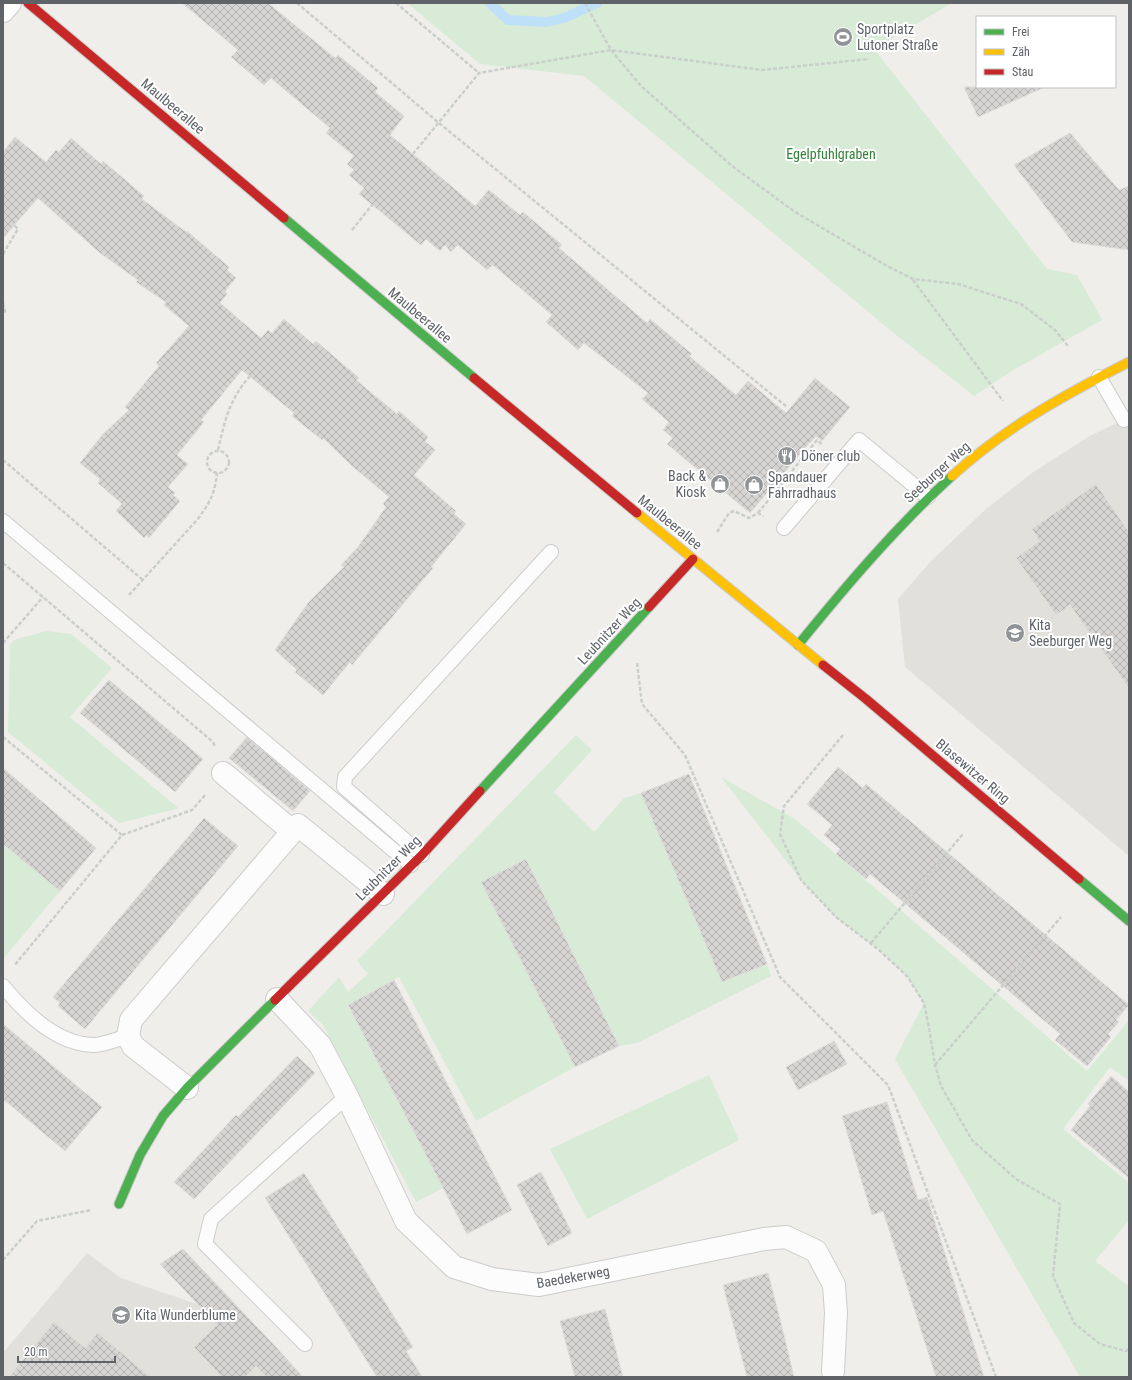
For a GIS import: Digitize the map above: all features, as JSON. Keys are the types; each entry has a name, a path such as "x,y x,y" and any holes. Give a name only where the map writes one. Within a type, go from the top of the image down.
{"street":[{"path":"3,11 10,3"},
{"name":"Maulbeerallee","path":"28,3 520,417 798,645"},
{"name":"Seeburger Weg","path":"798,645 892,534 928,497 981,451 1019,423 1058,399 1129,362"},
{"name":"Leubnitzer Weg","path":"119,1204 140,1155 163,1116 186,1088 422,855 693,559"},
{"name":"Blasewitzer Ring","path":"798,645 866,699 1129,921"},
{"path":"223,773 292,831"},
{"path":"186,1088 133,1046 128,1036 131,1020 298,825 383,894"},
{"name":"Baedekerweg","path":"277,999 320,1045 347,1096 406,1220 454,1267 492,1279 539,1285 764,1238 786,1237 816,1251 834,1285 836,1313 833,1372"}],"lane":[{"path":"1099,377 1124,420"},
{"path":"784,528 859,440 928,497"},
{"path":"3,521 411,866"},
{"path":"422,855 344,787 345,777 551,552"},
{"path":"3,986 18,1004 38,1022 56,1034 75,1041 93,1044 128,1036"},
{"path":"305,1344 205,1244 211,1219 347,1096"}],"path":[{"path":"297,3 439,123 787,407"},
{"path":"396,3 479,73"},
{"path":"585,3 611,50 641,86 732,166 795,212 887,266 913,279 958,284 1021,304 1055,330 1064,339 1068,346"},
{"path":"413,154 479,73 611,50 762,70 869,59"},
{"path":"352,230 372,205"},
{"path":"3,254 18,229 14,225"},
{"path":"913,279 996,392"},
{"path":"3,303 5,311 3,315"},
{"path":"218,450 231,403 240,388 250,376"},
{"path":"717,532 729,513 734,511 749,518 758,514 817,440 842,460"},
{"path":"218,450 227,455 228,462 226,468 217,473 213,472 208,467 207,460 211,453 218,450"},
{"path":"3,460 143,580"},
{"path":"113,614 197,520 212,497 216,486 217,473"},
{"path":"758,514 784,528"},
{"path":"3,563 213,742 223,773 192,810 122,835 13,967"},
{"path":"3,643 43,597"},
{"path":"637,658 642,704 685,755 780,977 888,1085 996,1377"},
{"path":"843,735 784,806 780,834 801,880 836,917 871,943 907,976 924,1003 935,1065 941,1086 972,1140 1016,1179 1060,1204 1053,1276 1074,1323 1100,1344 1126,1351 1129,1349"},
{"path":"3,737 122,835"},
{"path":"871,943 964,834"},
{"path":"935,1065 1061,917"},
{"path":"3,1260 37,1221 119,1204"}],"shaded area":[{"name":"Kita Seeburger Weg","path":"1129,417 1129,856 905,667 898,599 930,562 986,509 1032,473 1088,437"},
{"name":"Kita Wunderblume","path":"87,1253 121,1278 197,1304 266,1377 3,1377 3,1353"}],"green space":[{"name":"Egelpfuhlgraben","path":"407,3 952,3 874,49 1047,269 1077,275 1102,320 1015,369 974,396 895,334 584,76 480,64"},
{"path":"46,631 71,634 112,668 70,717 178,808 177,809 119,823 8,732 10,645 14,640"},
{"path":"576,735 592,750 554,792 594,832 624,798 641,793 722,982 767,964 771,976 637,1043 619,1046 527,860 481,882 575,1067 476,1121 399,977 348,1005 443,1188 416,1202 323,1025 308,1011 339,977 348,992 368,974 357,961"},
{"path":"721,777 795,819 1087,1071 1129,1020 1129,1081 1110,1067 1063,1129 1129,1183 1129,1220 1095,1261 1129,1286 1129,1374 1127,1377 1080,1377 895,1059 924,1003 907,976 879,949 836,917 801,880"},
{"path":"3,843 60,891 3,959"},
{"path":"709,1075 739,1140 587,1219 550,1149"}],"building":[{"path":"182,3 268,3 335,58 338,55 378,88 375,92 404,116 390,135 475,206 489,190 520,215 523,212 562,245 559,248 647,323 650,319 692,354 689,356 736,395 748,381 786,413 815,378 850,407 822,441 816,436 810,442 750,513 667,444 673,438 663,430 669,422 642,399 648,393 584,343 578,350 546,322 552,315 493,265 487,270 458,245 451,252 445,245 440,251 426,239 421,245 359,194 364,188 349,175 354,170 347,164 354,156 326,133 330,128 271,78 264,85 231,57 238,50"},
{"path":"964,87 1043,88 978,117"},
{"path":"1070,133 1119,190 1129,186 1129,250 1072,242 1014,165"},
{"path":"15,137 46,162 56,150 59,152 71,138 101,164 103,161 144,196 142,199 186,232 187,231 229,267 227,270 236,278 225,291 227,294 220,303 261,338 268,330 272,333 284,319 313,344 316,341 359,378 356,380 397,414 399,411 428,437 425,441 435,450 414,475 456,511 454,514 466,524 431,567 433,568 352,665 350,662 323,695 295,672 297,670 275,650 308,603 344,567 341,565 358,547 386,507 383,504 389,497 350,464 323,438 322,440 292,416 294,413 242,370 201,420 204,422 177,455 188,464 168,487 175,493 173,495 180,501 149,538 146,535 144,538 116,511 122,504 98,483 100,479 80,463 103,434 129,410 125,407 159,366 156,363 189,326 164,305 166,302 136,282 138,280 100,253 38,198 3,238 3,152"},
{"path":"1096,484 1129,532 1129,688 1070,605 1056,615 1016,558 1040,541 1032,529"},
{"path":"109,680 203,759 175,792 80,713"},
{"path":"247,737 310,791 293,811 229,758"},
{"path":"838,767 863,788 866,784 1129,1005 1116,1020 1119,1022 1108,1034 1111,1037 1087,1066 1055,1040 1060,1034 870,874 866,879 836,854 840,849 824,835 832,825 807,804"},
{"path":"3,768 96,848 60,891 3,844"},
{"path":"689,774 767,964 722,982 641,793"},
{"path":"204,818 238,846 85,1029 58,1006 60,1003 53,997"},
{"path":"526,859 619,1046 575,1067 481,882"},
{"path":"394,980 512,1210 467,1234 348,1005"},
{"path":"3,1024 102,1107 65,1151 3,1099"},
{"path":"834,1041 847,1064 798,1090 786,1067"},
{"path":"297,1056 315,1073 194,1199 174,1182 236,1115 238,1117"},
{"path":"1111,1076 1129,1092 1129,1178 1071,1130 1090,1106 1088,1104"},
{"path":"887,1102 918,1200 927,1197 984,1377 936,1377 883,1211 872,1215 842,1116"},
{"path":"541,1172 572,1233 548,1246 517,1185"},
{"path":"304,1173 413,1347 406,1351 422,1377 377,1377 265,1198"},
{"path":"183,1249 303,1377 266,1377 256,1366 245,1377 222,1377 194,1347 217,1325 160,1264"},
{"path":"768,1273 794,1377 747,1377 723,1285"},
{"path":"605,1309 623,1377 575,1377 560,1321"},
{"path":"54,1322 85,1348 98,1333 150,1377 9,1377"}],"waterway":[{"name":"Egelpfuhlgraben","path":"490,3 508,20 547,22 564,18 597,3"}],"traffic: fast":[{"path":"284,218 474,378"},
{"path":"798,645 834,601 891,537 952,476"},
{"path":"480,791 649,607"},
{"path":"1079,879 1129,921"},
{"path":"119,1204 140,1155 163,1116 187,1088 275,1000"}],"traffic: slow":[{"path":"952,476 993,442 1014,427 1059,399 1129,362"},
{"path":"637,513 823,665"}],"traffic: jam":[{"path":"28,3 284,218"},
{"path":"474,378 637,513"},
{"path":"649,607 693,559"},
{"path":"823,665 866,699 1079,879"},
{"path":"275,1000 422,855 480,791"}],"place":[{"name":"Sportplatz Lutoner Straße","path":"843,37"},
{"name":"Döner club","path":"787,456"},
{"name":"Back & Kiosk","path":"720,484"},
{"name":"Spandauer Fahrradhaus","path":"754,485"},
{"name":"Kita Seeburger Weg","path":"1015,633"},
{"name":"Kita Wunderblume","path":"121,1315"}]}
